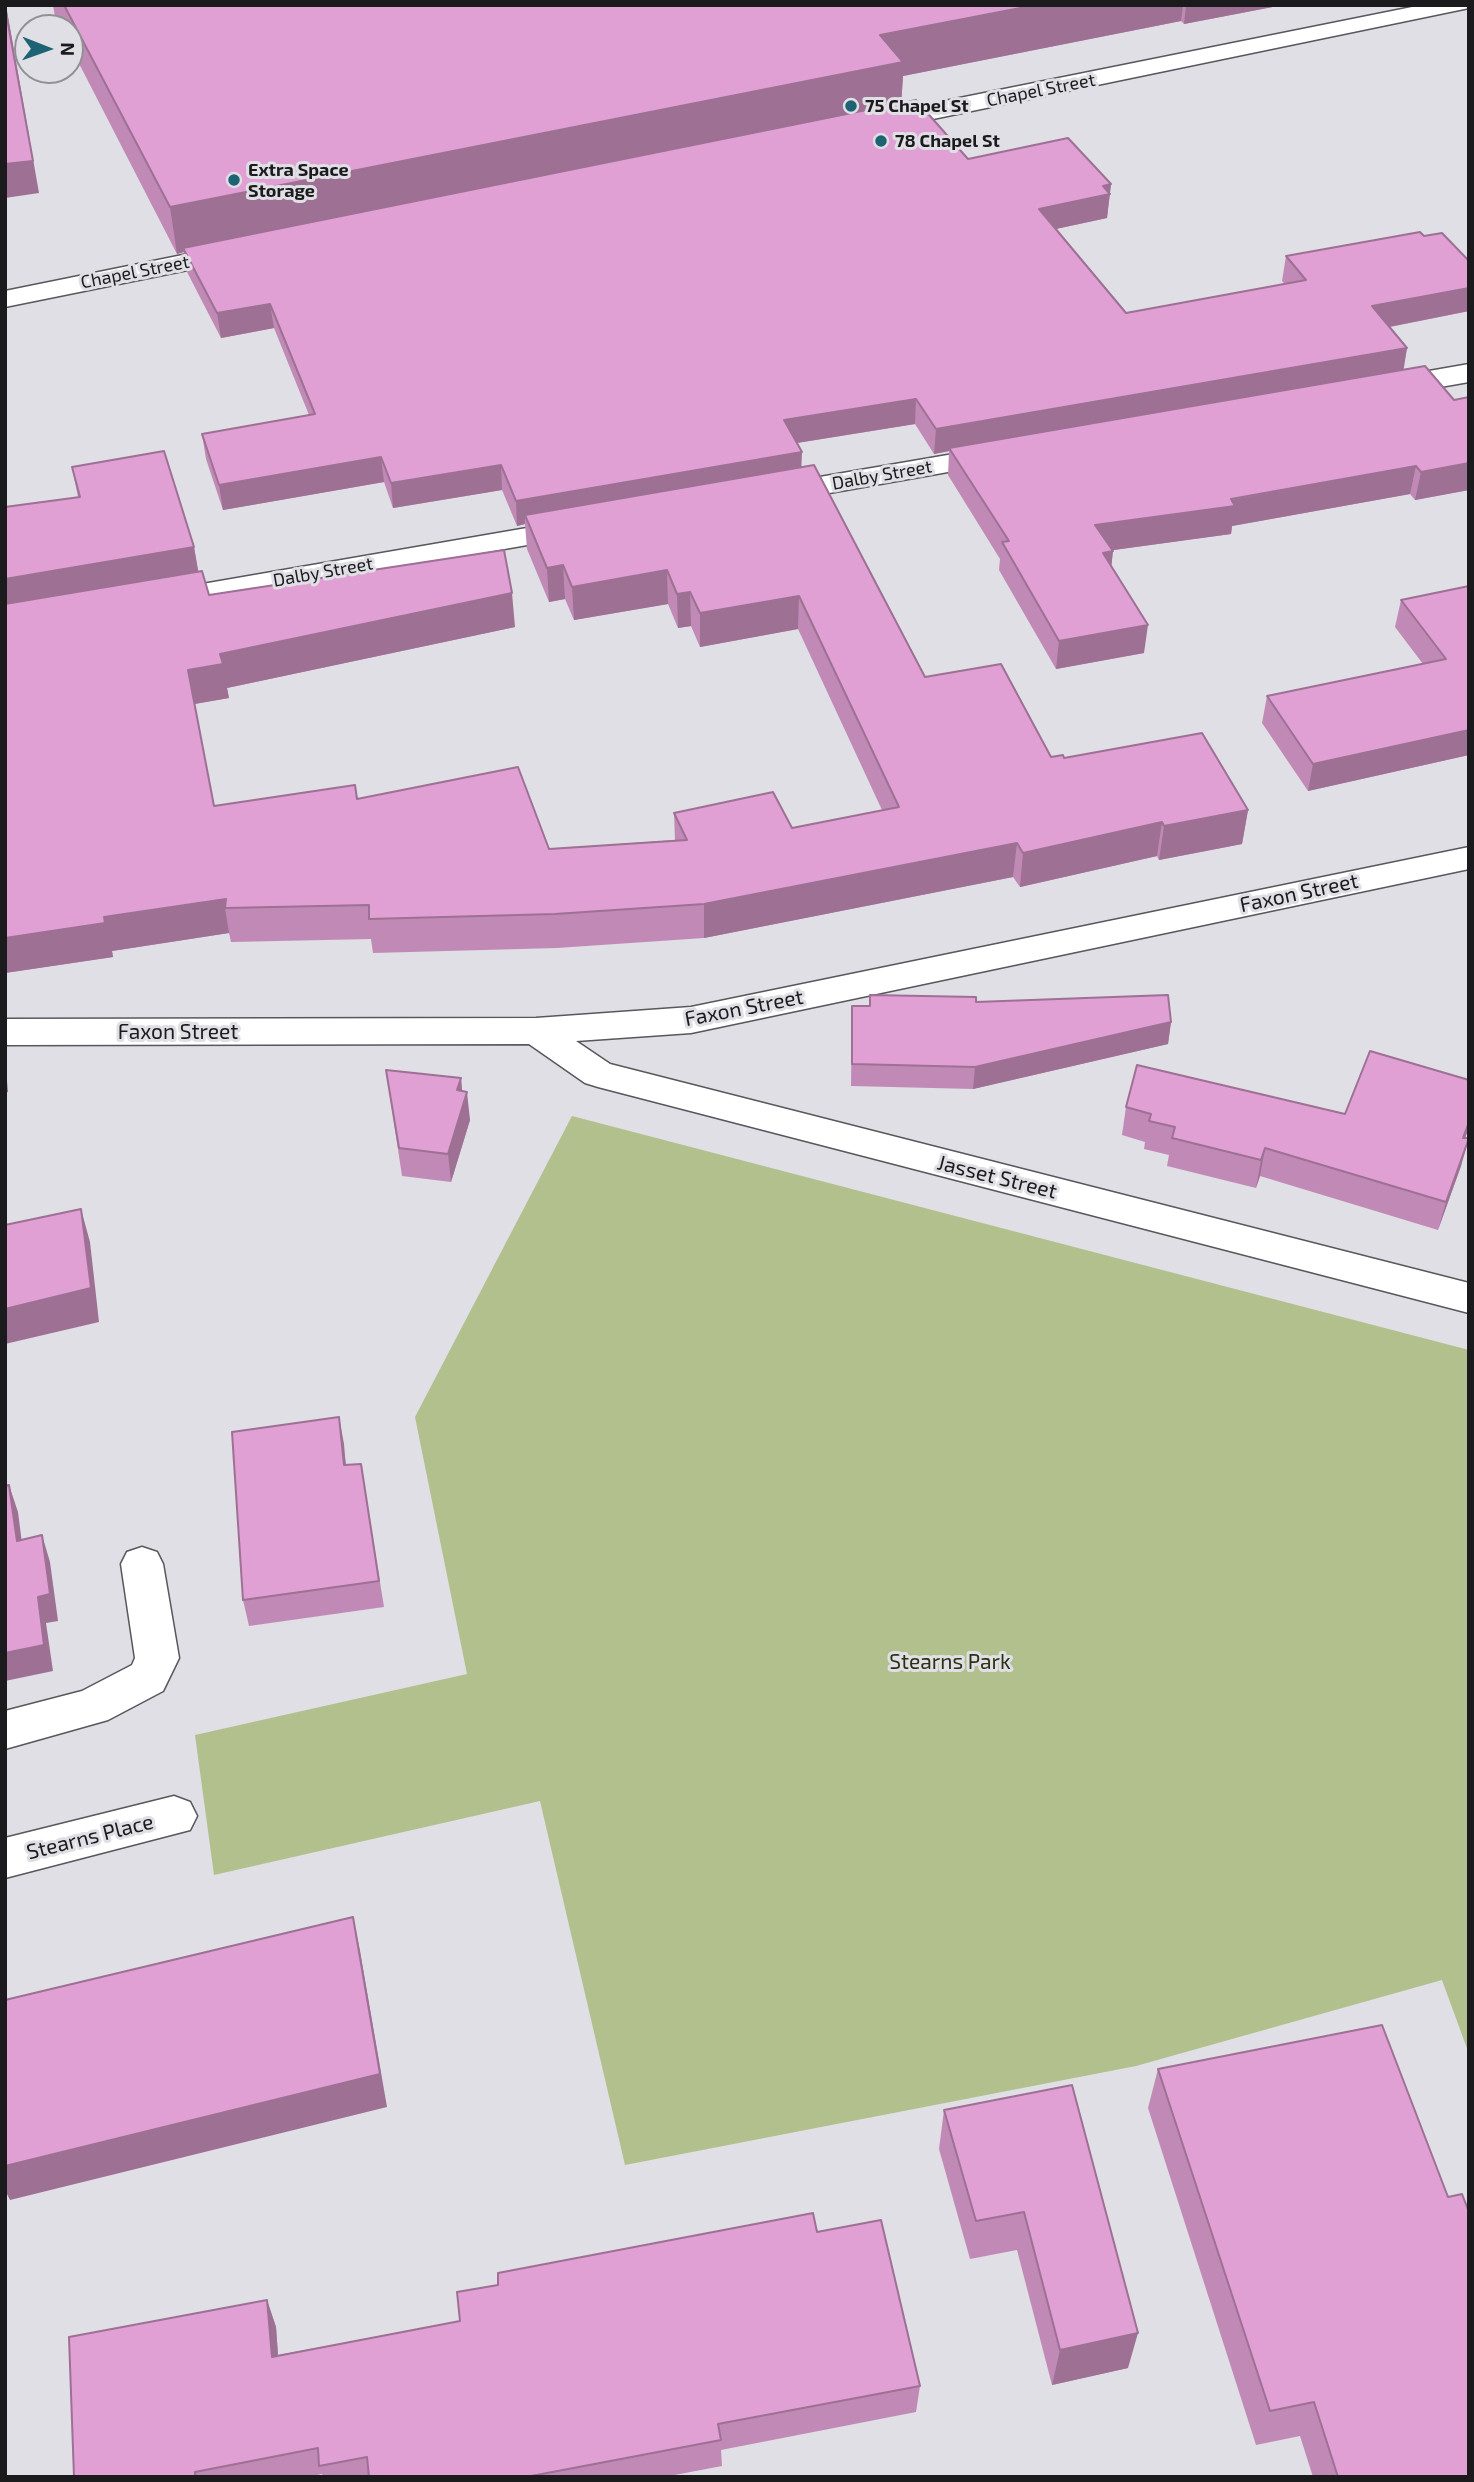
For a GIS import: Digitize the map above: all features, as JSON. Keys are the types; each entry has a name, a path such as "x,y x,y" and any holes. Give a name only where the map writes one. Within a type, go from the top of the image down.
{"street":[{"name":"Chapel Street","path":"855,128 1459,5"},
{"name":"Chapel Street","path":"5,299 266,246"},
{"path":"1359,392 1469,373"},
{"name":"Dalby Street","path":"744,499 1031,449"},
{"name":"Dalby Street","path":"128,606 607,523"},
{"name":"Faxon Street","path":"5,1032 536,1031 691,1020 1469,858"},
{"name":"Jasset Street","path":"536,1031 598,1074 1469,1298"},
{"path":"5,1730 92,1707 148,1678 157,1658 142,1564"},
{"name":"Stearns Place","path":"5,1858 174,1816"}],"green space":[{"name":"Stearns Park","path":"572,1116 1469,1350 1469,2054 1442,1980 1136,2066 625,2165 540,1801 214,1875 195,1735 467,1674 415,1417"}],"building":[{"path":"64,5 1036,5 880,35 903,62 170,207 84,43 84,14 69,14"},
{"path":"5,7 14,56 14,84 19,84 33,161 5,164"},
{"path":"916,100 968,159 1068,138 1111,184 1103,186 1110,194 1039,209 1126,313 1306,280 1286,256 1420,232 1424,236 1442,233 1469,261 1469,288 1372,306 1407,348 936,429 916,399 784,420 802,452 516,501 501,465 391,483 381,457 219,485 202,434 315,414 270,304 217,313 183,248"},
{"path":"1425,366 1454,400 1469,397 1469,463 1421,472 1416,466 1231,499 1235,506 1095,525 1113,551 1103,553 1148,625 1059,641 1002,542 1009,541 949,448"},
{"path":"164,451 194,547 5,579 5,507 80,497 72,467"},
{"path":"814,465 925,677 1001,664 1051,757 1063,755 1064,758 1202,733 1248,810 1164,826 1162,822 1023,853 1017,843 704,904 555,914 369,919 369,905 225,908 226,899 104,917 105,923 5,938 5,604 202,571 209,595 504,550 512,593 220,654 223,664 188,670 214,806 355,785 357,799 518,767 549,849 687,840 674,813 773,792 792,828 899,807 799,596 700,613 690,592 677,594 667,570 572,587 563,565 547,568 525,515"},
{"path":"1469,586 1469,730 1313,764 1267,696 1446,659 1401,600"},
{"path":"870,995 976,997 976,1002 1168,995 1171,1022 975,1067 852,1064 852,1006 870,1006"},
{"path":"1370,1051 1469,1080 1469,1122 1463,1138 1469,1138 1446,1202 1265,1148 1261,1160 1172,1138 1175,1127 1149,1121 1151,1114 1126,1107 1137,1065 1345,1114"},
{"path":"386,1070 461,1078 457,1090 467,1092 448,1154 399,1148"},
{"path":"81,1209 91,1288 5,1309 5,1225"},
{"path":"339,1417 344,1465 361,1464 379,1581 243,1600 232,1432"},
{"path":"9,1485 17,1541 42,1535 50,1594 38,1597 44,1645 5,1653 5,1486"},
{"path":"353,1917 380,2074 5,2166 5,2000"},
{"path":"1382,2025 1448,2197 1462,2194 1469,2212 1469,2477 1338,2477 1314,2402 1270,2411 1158,2069"},
{"path":"1072,2085 1138,2333 1060,2350 1024,2212 976,2221 944,2110"},
{"path":"813,2213 817,2232 881,2220 920,2386 718,2424 721,2440 526,2477 369,2477 367,2457 319,2466 318,2448 195,2472 195,2477 74,2477 69,2337 267,2300 272,2357 460,2321 457,2292 498,2285 498,2273"}],"place":[{"name":"75 Chapel St","path":"851,106"},
{"name":"78 Chapel St","path":"881,141"},
{"name":"Extra Space Storage","path":"234,180"}]}
